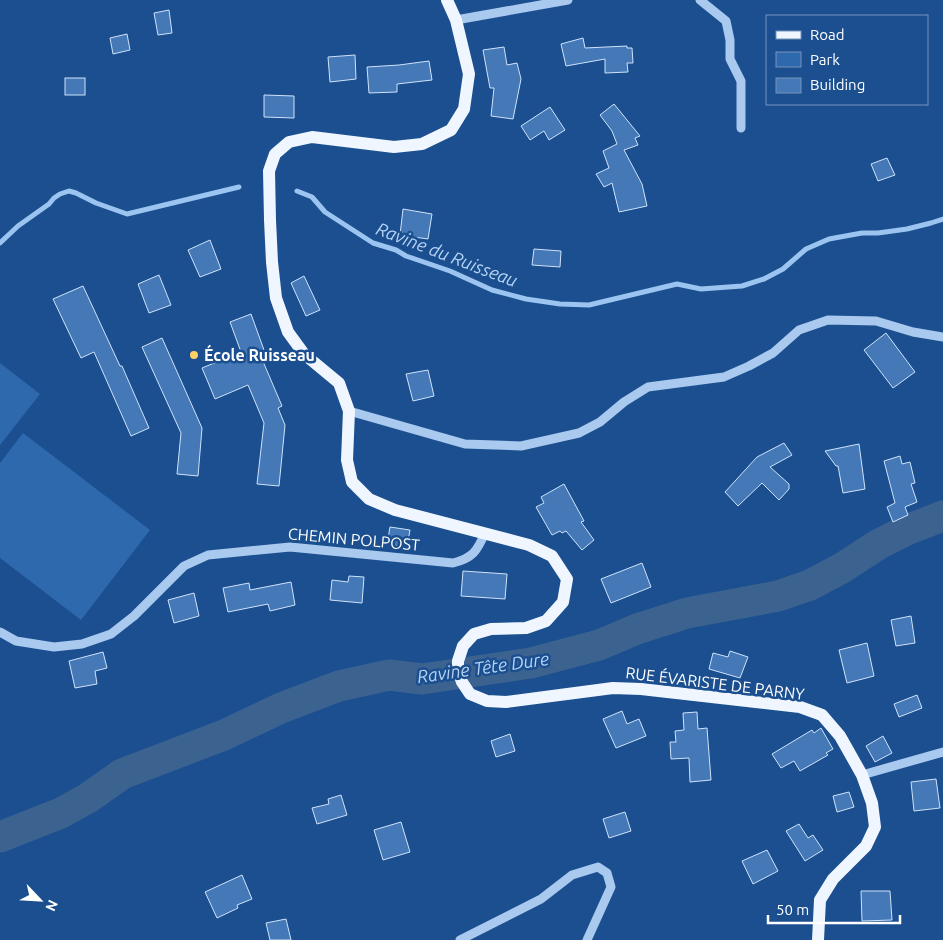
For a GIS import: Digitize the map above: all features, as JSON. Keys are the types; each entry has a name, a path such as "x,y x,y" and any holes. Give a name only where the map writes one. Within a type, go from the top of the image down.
{"main road":[{"name":"RUE ÉVARISTE DE PARNY","path":"448,0 456,20 469,74 464,109 450,130 422,144 394,147 312,137 289,142 275,154 269,171 272,262 276,298 288,332 304,354 339,383 349,412 347,460 352,482 369,499 394,510 528,545 552,556 567,579 563,602 546,621 526,628 491,629 474,634 463,646 458,661 458,670 462,682 470,694 487,701 506,702 613,688 641,689 800,707 822,715 840,736 862,775 872,803 875,827 866,846 832,879 820,900 818,940"}],"street":[{"path":"456,20 568,0"},
{"path":"700,0 726,21 730,40 730,59 741,81 741,128"},
{"path":"349,412 465,444 521,446 579,432 600,422 624,402 648,387 724,377 773,353 798,330 828,320 876,321 913,332 943,337"},
{"name":"CHEMIN POLPOST","path":"0,632 16,642 54,647 82,644 111,634 141,610 184,566 208,555 290,547 454,563 469,559 482,542 485,533"},
{"path":"862,775 943,752"},
{"path":"460,940 541,899 572,875 598,866 607,873 611,887 587,940"}],"green space":[{"path":"0,363 40,394 0,445"},
{"path":"23,433 150,530 81,620 0,558 0,463"}],"building":[{"path":"169,10 172,33 158,35 154,13"},
{"path":"127,34 130,50 113,54 110,38"},
{"path":"583,38 585,48 627,46 627,48 632,48 633,63 627,63 628,72 605,73 605,59 566,66 561,44"},
{"path":"504,47 507,65 517,63 521,79 513,119 491,116 494,88 490,88 483,50"},
{"path":"355,55 356,79 330,82 328,57"},
{"path":"429,61 432,80 397,84 397,92 369,93 367,67"},
{"path":"65,78 85,78 85,95 65,95"},
{"path":"264,95 294,96 294,118 264,117"},
{"path":"614,104 640,136 635,138 638,145 624,150 642,184 647,206 619,212 612,183 604,187 596,174 609,168 603,151 617,144 612,131 600,115"},
{"path":"550,107 565,130 549,140 544,131 530,140 521,126"},
{"path":"887,158 895,175 878,181 871,164"},
{"path":"403,209 432,214 428,239 400,235"},
{"path":"210,240 221,269 200,277 188,250"},
{"path":"534,249 561,251 560,267 532,265"},
{"path":"159,275 171,305 149,313 138,284"},
{"path":"304,276 320,310 306,316 291,283"},
{"path":"83,286 120,366 122,366 149,428 131,436 94,352 81,358 53,299"},
{"path":"251,314 264,350 259,352 282,406 278,408 285,425 279,486 257,484 264,423 248,385 215,399 202,368 241,352 230,322"},
{"path":"886,333 915,372 893,388 864,350"},
{"path":"162,338 202,428 198,476 177,474 181,433 142,347"},
{"path":"428,370 434,396 413,401 406,374"},
{"path":"784,443 792,455 770,467 789,484 789,489 779,500 762,483 738,506 725,492 757,457"},
{"path":"859,444 865,489 843,493 838,466 836,466 825,451"},
{"path":"900,456 902,464 910,462 915,483 911,484 917,502 905,507 908,515 893,522 887,507 895,503 884,461"},
{"path":"564,484 584,521 581,522 594,540 582,550 566,531 562,533 560,531 552,535 536,507 544,503 541,497"},
{"path":"390,527 410,530 407,547 387,544"},
{"path":"642,563 651,587 611,603 601,579"},
{"path":"463,571 507,574 505,599 461,596"},
{"path":"349,576 364,577 362,603 330,600 332,580 348,582"},
{"path":"291,582 295,605 270,611 268,604 228,612 223,588 249,583 250,590"},
{"path":"194,593 199,616 174,623 168,600"},
{"path":"911,616 915,643 896,646 891,620"},
{"path":"867,643 874,676 847,683 839,650"},
{"path":"730,651 748,657 740,678 709,669 713,653 728,657"},
{"path":"103,652 107,668 95,671 97,684 75,688 69,661"},
{"path":"917,695 922,708 899,717 894,704"},
{"path":"622,711 627,724 639,719 646,736 616,748 603,719"},
{"path":"697,712 698,729 707,728 711,780 690,782 689,758 671,759 670,742 676,742 675,731 684,730 683,713"},
{"path":"821,728 833,749 826,753 828,755 800,771 794,761 781,768 772,754 812,730 814,733"},
{"path":"510,734 515,751 496,757 491,741"},
{"path":"883,736 892,753 875,762 866,746"},
{"path":"936,779 940,808 914,811 911,782"},
{"path":"849,792 854,807 837,812 833,796"},
{"path":"341,795 347,815 317,824 312,808 329,804 328,799"},
{"path":"625,812 631,831 609,838 603,819"},
{"path":"401,822 410,852 383,860 374,830"},
{"path":"799,824 808,838 813,835 823,850 805,861 786,831"},
{"path":"767,850 778,871 753,884 742,861"},
{"path":"242,875 252,899 237,905 238,908 217,918 205,892"},
{"path":"861,891 890,891 892,920 862,921"},
{"path":"286,919 291,940 270,940 266,923"}],"waterway":[{"name":"Ravine du Ruisseau","path":"0,243 18,226 49,204 54,198 69,191 127,214 239,187"},
{"name":"Ravine du Ruisseau","path":"297,191 312,197 325,212 373,243 450,271 492,290 526,299 560,304 589,305 677,284 701,289 742,286 764,279 783,269 806,249 829,239 862,233 907,229 943,219"},
{"name":"Ravine Tête Dure","path":"0,837 61,813 88,798 122,774 224,735 281,708 339,686 389,675 422,679 531,663 599,645 637,629 687,613 778,596 810,585 842,568 879,544 909,529 943,516"}],"place":[{"name":"École Ruisseau","path":"194,355"}]}
